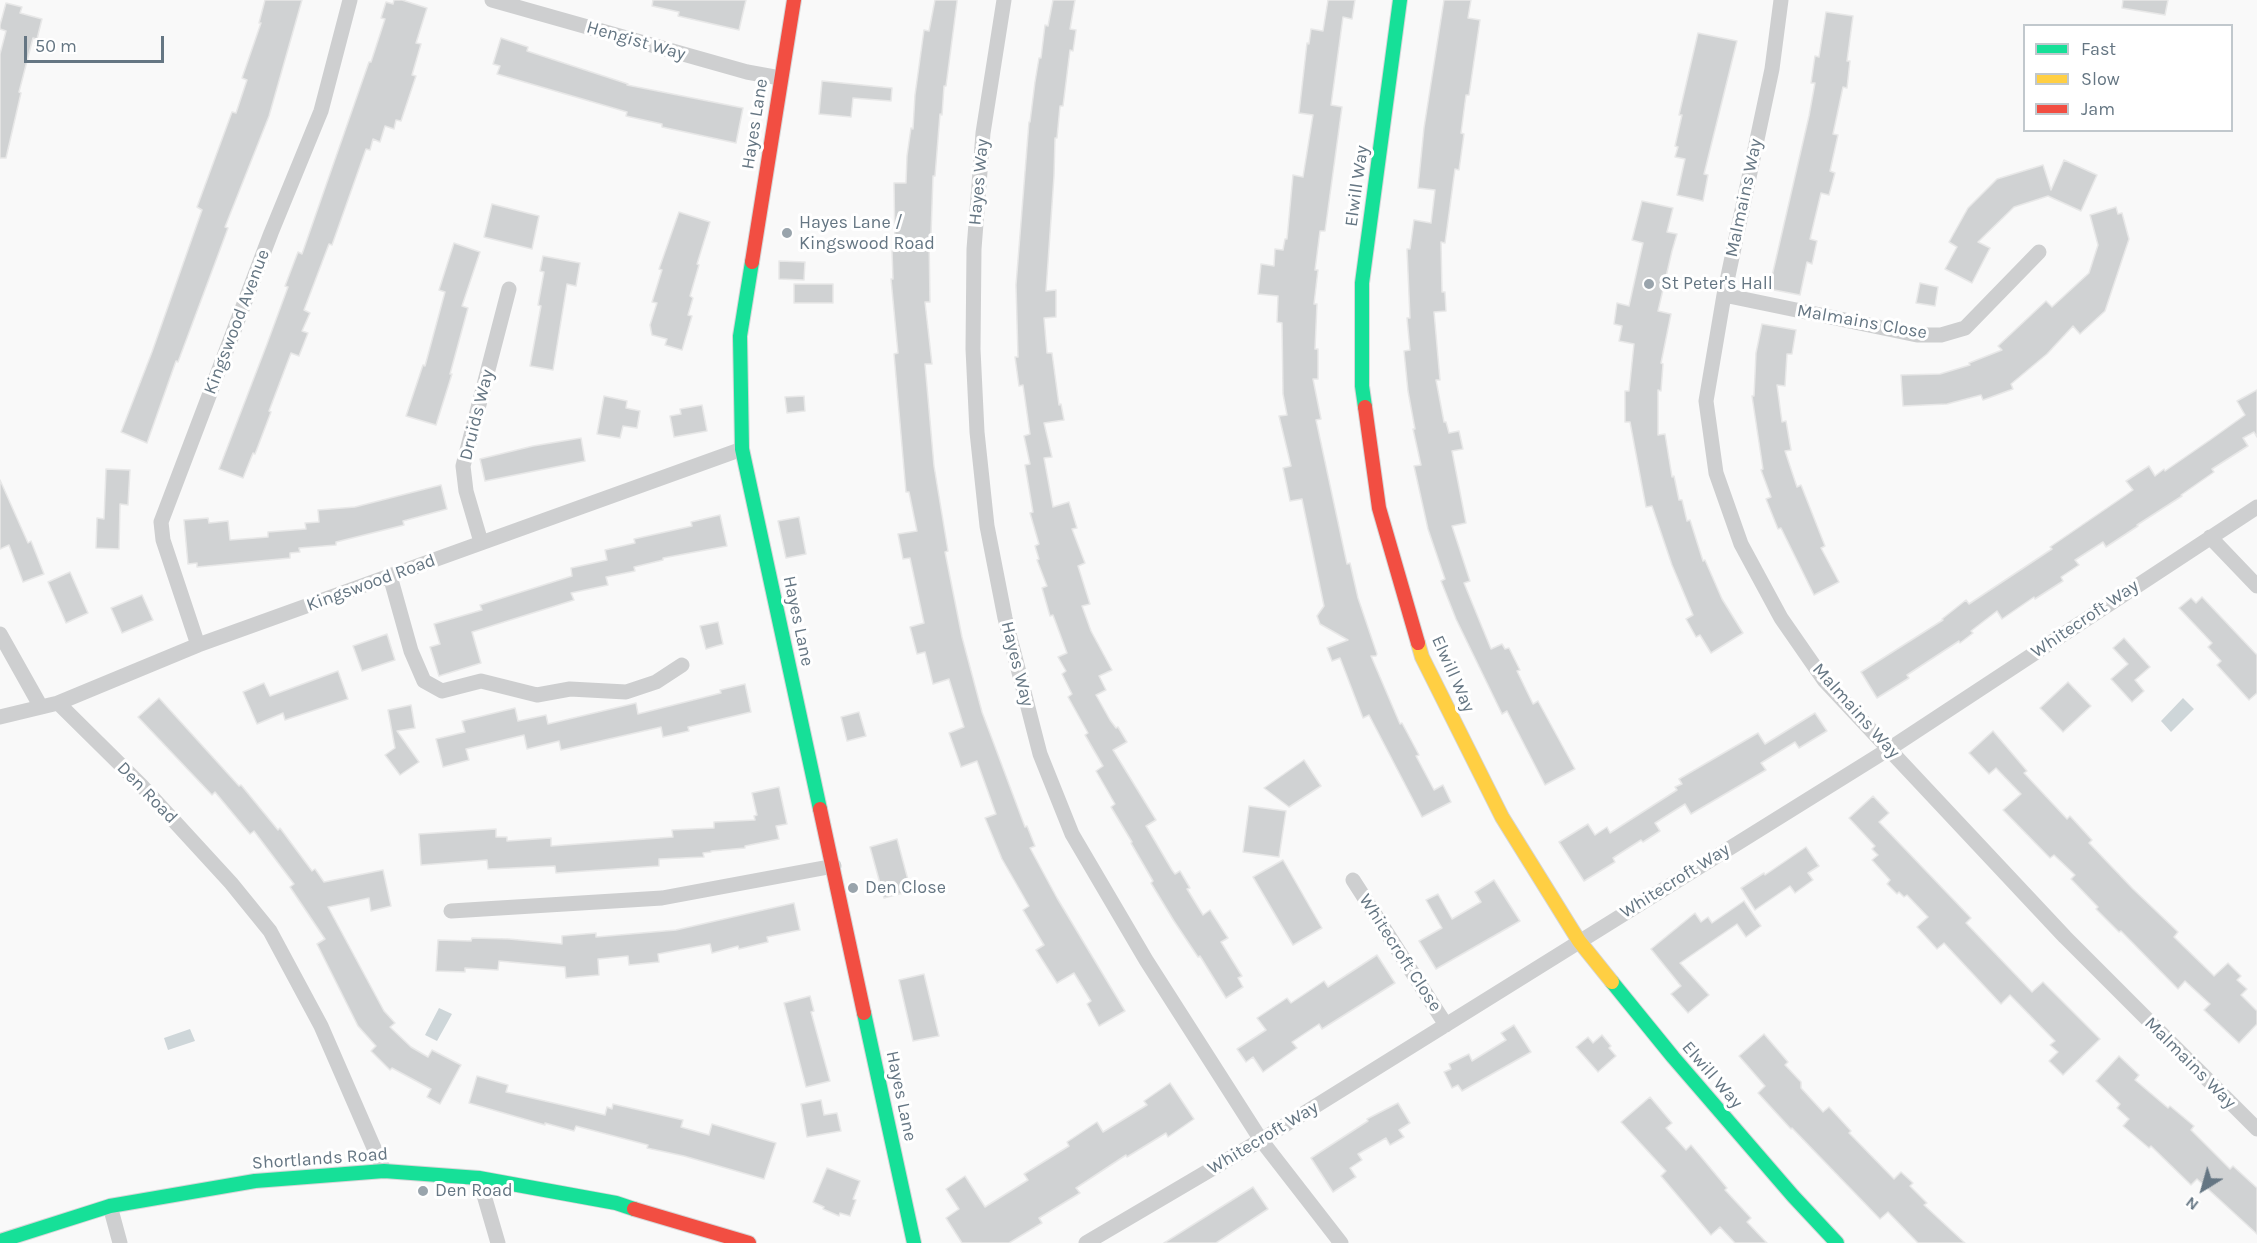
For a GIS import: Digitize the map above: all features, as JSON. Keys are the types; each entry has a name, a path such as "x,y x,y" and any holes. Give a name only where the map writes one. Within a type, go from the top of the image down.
{"street":[{"name":"Kingswood Avenue","path":"198,645 163,540 161,522 267,244 321,111 350,0"},
{"name":"Hengist Way","path":"492,0 747,72 780,78"},
{"name":"Hayes Lane","path":"794,0 740,336 742,449 914,1243"},
{"name":"Hayes Way","path":"1004,0 983,133 974,249 973,349 977,432 987,526 1005,618 1040,754 1072,834 1146,960 1261,1140 1341,1243"},
{"name":"Elwill Way","path":"1400,0 1362,283 1362,386 1379,508 1422,657 1502,817 1579,941 1673,1057 1793,1196 1837,1243"},
{"name":"Malmains Way","path":"1781,0 1772,69 1724,295 1706,401 1716,473 1741,544 1781,618 1824,680 2066,937 2257,1129"},
{"name":"Malmains Close","path":"1724,295 1917,336 1941,335 1965,328 2039,252"},
{"name":"Druids Way","path":"481,542 466,491 463,466 509,289"},
{"name":"Kingswood Road","path":"0,717 58,703 198,645 742,449"},
{"name":"Whitecroft Way","path":"1086,1243 1261,1140 1889,749 2257,507"},
{"path":"2210,537 2257,586"},
{"path":"390,576 411,651 424,681 442,690 481,681 537,695 570,689 626,692 656,682 682,665"},
{"path":"0,634 41,707"},
{"name":"Den Road","path":"58,703 141,785 231,883 270,931 321,1026 384,1171"},
{"path":"451,911 662,898 834,866"},
{"name":"Whitecroft Close","path":"1353,880 1446,1025"},
{"name":"Shortlands Road","path":"0,1241 110,1206 255,1181 384,1171 478,1178 616,1203 749,1243"},
{"path":"478,1178 498,1243"},
{"path":"110,1206 120,1243"}],"shaded area":[{"path":"2183,698 2194,709 2171,732 2161,721"},
{"path":"439,1008 452,1014 437,1041 425,1035"},
{"path":"190,1029 195,1041 168,1050 164,1038"}],"building":[{"path":"265,0 302,0 269,116 225,227 228,228 147,443 121,432 202,210 197,207 232,112 236,113 247,80 242,78 261,23 259,23"},
{"path":"394,0 402,0 427,8 416,43 421,44 412,75 416,76 401,121 396,120 394,129 385,126 380,142 373,139 370,150 366,149 332,245 329,244 304,310 310,313 302,331 308,333 299,356 291,353 255,454 253,453 243,478 219,469 288,287 285,286 298,252 302,254 369,62 371,62 385,19 381,18 386,2 393,4"},
{"path":"653,0 746,0 739,30 678,16 679,12 652,6"},
{"path":"935,0 957,0 942,115 940,114 935,176 933,176 931,235 929,235 930,302 925,302 932,364 925,364 934,466 948,551 945,552 962,637 982,712 1025,827 1027,826 1035,846 1030,848 1057,898 1125,1011 1099,1026 1087,1004 1091,1001 1074,973 1057,983 1036,950 1044,945 1023,910 1029,906 1002,859 985,818 996,814 977,761 961,767 949,733 964,727 949,679 933,684 925,652 917,654 910,627 924,623 910,558 903,559 898,534 917,531 909,492 906,492 894,354 898,353 891,279 893,279 892,251 895,251 894,183 906,183 907,156 911,128 913,129 924,30 929,31"},
{"path":"1053,0 1075,0 1070,29 1076,30 1073,51 1070,50 1063,106 1060,106 1057,138 1055,138 1046,291 1056,290 1056,317 1044,318 1047,353 1052,353 1059,405 1061,404 1064,420 1044,423 1052,457 1044,458 1053,507 1069,502 1077,528 1072,529 1085,563 1078,566 1090,604 1082,606 1091,631 1112,670 1099,676 1106,690 1096,695 1110,720 1116,728 1118,727 1127,742 1113,750 1156,820 1146,826 1172,870 1175,874 1180,871 1190,888 1187,889 1203,915 1210,910 1228,938 1221,942 1242,976 1238,978 1243,987 1226,998 1151,883 1153,881 1111,807 1115,804 1096,771 1103,766 1085,735 1088,733 1068,697 1072,694 1062,674 1066,671 1058,657 1067,653 1053,615 1050,616 1042,588 1047,586 1037,560 1039,559 1035,546 1039,544 1030,513 1033,512 1025,465 1030,464 1024,436 1030,434 1023,385 1019,386 1015,357 1018,357 1016,285 1029,122 1045,25 1048,26"},
{"path":"1328,0 1355,0 1352,19 1343,17 1331,105 1342,107 1325,231 1320,231 1315,270 1318,270 1314,304 1317,304 1315,349 1318,349 1318,379 1313,379 1321,419 1316,420 1347,564 1350,563 1358,598 1377,654 1371,656 1400,724 1402,723 1419,755 1416,756 1434,790 1443,785 1451,802 1422,817 1369,715 1363,718 1340,658 1332,661 1327,648 1348,640 1320,624 1317,616 1324,606 1302,499 1290,501 1283,468 1291,466 1279,416 1287,415 1283,394 1282,323 1277,322 1278,296 1258,294 1261,264 1274,266 1275,249 1283,250 1285,239 1287,239 1293,175 1303,177 1313,115 1299,113 1307,43 1309,44 1311,29 1323,31"},
{"path":"1444,0 1471,0 1468,18 1480,20 1469,95 1466,95 1459,170 1455,169 1445,243 1441,242 1442,292 1445,292 1446,311 1434,312 1440,380 1436,380 1444,422 1446,422 1449,433 1459,431 1463,449 1452,451 1466,523 1452,526 1470,581 1464,583 1491,649 1502,644 1505,649 1509,648 1533,704 1538,701 1575,769 1545,785 1507,711 1502,714 1456,619 1441,581 1445,579 1428,529 1414,466 1421,465 1413,429 1415,429 1404,351 1410,350 1407,318 1410,318 1407,249 1410,249 1414,220 1431,223 1435,190 1418,188 1424,128"},
{"path":"2123,0 2168,0 2165,15 2122,8"},
{"path":"6,3 22,7 20,13 42,19 37,39 33,38 19,92 21,93 6,158 0,158 0,54 6,31 0,29 0,25"},
{"path":"1826,12 1853,16 1847,61 1850,61 1847,88 1843,87 1833,134 1838,135 1830,171 1835,173 1829,195 1821,193 1810,239 1817,241 1812,264 1807,262 1800,295 1769,289 1809,116 1815,83 1811,83 1815,56 1819,57"},
{"path":"1698,33 1737,41 1704,174 1708,175 1703,201 1677,195 1685,159 1675,157 1678,147 1675,146 1682,115 1679,115"},
{"path":"501,38 528,47 527,51 627,85 743,108 736,143 662,127 662,124 626,116 627,112 497,74 500,66 493,64"},
{"path":"822,81 892,88 891,101 853,98 851,117 819,114"},
{"path":"2064,160 2097,175 2081,211 2048,196 2014,207 1978,242 1990,248 1972,283 1945,269 1957,247 1949,242 1968,208 1997,179 2043,165 2051,190"},
{"path":"1642,201 1673,208 1667,232 1677,234 1658,311 1671,314 1661,363 1663,364 1661,391 1658,390 1658,435 1665,434 1672,477 1674,476 1679,500 1682,500 1687,521 1690,520 1703,561 1705,560 1722,599 1743,633 1711,653 1700,635 1696,637 1686,619 1693,615 1672,565 1652,506 1646,507 1630,422 1625,422 1625,391 1629,391 1634,344 1619,341 1622,326 1614,324 1617,303 1629,306 1643,243 1632,240"},
{"path":"492,204 539,216 532,249 484,237"},
{"path":"2116,207 2118,214 2122,213 2129,239 2105,311 2080,334 2073,326 2047,354 2011,384 2013,389 1983,400 1981,395 1947,404 1903,406 1901,375 1940,374 1970,365 1969,363 2002,350 1998,346 2046,301 2052,307 2089,273 2098,245 2090,215"},
{"path":"679,212 710,222 690,296 693,298 688,315 692,316 682,350 665,345 667,339 652,335 650,325 657,303 652,302 662,270 659,269"},
{"path":"454,243 480,252 462,306 468,308 450,374 452,374 436,425 406,416 423,365 425,366 445,292 439,290"},
{"path":"543,256 580,263 576,286 567,284 553,370 530,366 541,306 538,305 544,272 540,271"},
{"path":"779,261 805,262 804,280 779,279"},
{"path":"1920,283 1938,287 1935,306 1916,303"},
{"path":"794,284 833,284 833,303 794,303"},
{"path":"1762,324 1796,330 1792,354 1787,354 1785,386 1777,385 1782,422 1786,421 1791,450 1785,451 1797,487 1801,485 1825,546 1821,548 1839,582 1814,595 1781,528 1778,529 1766,499 1771,497 1761,470 1763,469 1752,396 1754,396 1756,353"},
{"path":"2257,390 2257,437 2254,432 2243,438 2248,446 2212,469 2214,472 2138,526 2106,547 2103,542 2075,560 2079,565 2061,577 2063,581 2002,619 1997,611 1971,631 1973,633 1960,643 1959,641 1907,675 1909,678 1877,698 1861,672 1943,620 1966,600 1969,604 2052,549 2050,547 2133,490 2126,481 2149,466 2155,476 2210,440 2245,415 2237,401"},
{"path":"604,396 627,401 626,408 640,411 637,428 623,426 620,438 597,434"},
{"path":"804,396 805,411 787,413 785,397"},
{"path":"702,405 707,431 674,437 670,416 681,414 680,409"},
{"path":"581,438 585,461 485,481 480,459 533,446"},
{"path":"106,469 130,470 128,505 120,504 119,549 96,548 97,518 104,519"},
{"path":"0,480 28,543 31,541 44,574 23,582 9,545 0,549"},
{"path":"441,485 447,509 403,521 404,525 336,542 336,545 299,548 300,552 290,553 290,558 197,567 197,563 188,564 184,520 208,518 209,523 228,521 230,540 268,537 268,532 306,529 305,523 319,522 318,510 355,507"},
{"path":"720,515 727,546 663,558 663,560 634,567 635,571 606,577 608,585 571,593 574,600 472,632 481,663 439,676 430,647 440,644 434,624 482,610 480,605 572,576 571,568 607,560 605,550 635,543 634,539 692,526 691,522"},
{"path":"799,517 806,554 786,558 778,521"},
{"path":"70,572 88,613 66,623 48,582"},
{"path":"142,595 153,620 122,633 111,608"},
{"path":"2202,597 2257,655 2257,693 2249,700 2217,665 2221,661 2208,647 2212,643 2179,608 2191,598 2196,603"},
{"path":"718,622 723,644 706,649 700,626"},
{"path":"387,634 395,660 362,671 353,646"},
{"path":"2124,638 2150,667 2135,680 2144,691 2132,702 2111,679 2128,664 2113,648"},
{"path":"338,671 348,699 285,720 283,713 257,724 243,692 264,683 270,696"},
{"path":"2068,682 2091,706 2063,732 2040,708"},
{"path":"745,684 751,712 688,727 689,731 663,737 661,727 561,750 559,741 527,749 524,735 466,749 469,760 443,767 436,739 465,732 462,721 515,708 518,721 546,715 548,724 636,703 638,714 721,693 720,690"},
{"path":"159,698 239,786 241,785 278,830 280,828 312,871 315,869 324,882 383,870 391,906 371,911 369,898 328,907 384,1011 395,1023 390,1027 411,1047 428,1057 432,1050 461,1065 440,1104 427,1097 431,1089 392,1068 390,1070 371,1051 376,1046 358,1026 317,944 325,939 290,887 294,884 254,831 250,834 215,792 212,795 138,717"},
{"path":"411,705 415,728 397,731 419,762 400,775 385,755 395,748 388,710"},
{"path":"859,712 866,736 847,741 841,717"},
{"path":"1815,713 1827,731 1799,748 1795,742 1761,763 1766,770 1691,814 1685,804 1655,823 1660,831 1613,858 1615,862 1584,881 1559,842 1588,824 1595,835 1607,827 1610,833 1677,790 1675,787 1682,784 1679,779 1758,733 1765,744"},
{"path":"1993,731 2027,771 2024,773 2067,819 2070,816 2092,840 2089,843 2178,932 2174,937 2214,976 2228,963 2241,976 2237,980 2247,989 2241,995 2257,1011 2257,1024 2239,1043 2204,1010 2210,1004 2185,981 2178,989 2096,909 2098,907 2071,879 2075,875 2054,855 2050,858 2003,810 2021,794 1996,768 1989,774 1969,753"},
{"path":"1304,760 1321,786 1289,807 1264,788"},
{"path":"779,787 787,824 776,826 779,839 745,846 745,848 711,851 703,853 704,857 659,859 659,866 556,873 555,866 488,869 487,860 421,865 419,834 496,829 496,837 507,837 507,841 551,838 551,846 673,837 672,830 714,828 714,822 755,820 754,816 757,815 752,793"},
{"path":"1873,796 1889,813 1879,822 1971,918 1966,923 2032,992 2043,982 2100,1039 2063,1075 2049,1061 2058,1052 2050,1045 2055,1041 2010,995 2001,1004 1944,943 1937,949 1917,927 1928,917 1907,895 1904,897 1899,892 1897,894 1887,884 1890,880 1872,860 1878,855 1872,849 1875,846 1849,818"},
{"path":"1249,806 1286,811 1279,857 1243,852"},
{"path":"897,839 911,891 884,898 870,847"},
{"path":"1806,847 1819,866 1808,873 1813,880 1795,893 1790,886 1755,910 1741,888 1764,873 1765,875"},
{"path":"1283,860 1322,928 1293,945 1253,877"},
{"path":"1494,880 1520,921 1436,969 1419,941 1442,928 1426,900 1438,894 1452,919 1481,902 1475,892"},
{"path":"1744,901 1761,926 1746,937 1737,924 1680,963 1709,995 1688,1013 1671,994 1681,986 1651,949 1695,913 1701,922 1708,917 1712,923"},
{"path":"794,903 800,930 767,937 768,942 739,949 738,946 712,953 710,944 658,954 659,962 629,965 628,956 598,959 599,975 566,978 565,967 499,961 498,970 465,968 465,972 436,971 438,940 509,939 562,944 562,936 596,933 596,937 676,930"},
{"path":"1377,955 1395,983 1322,1029 1319,1024 1292,1042 1297,1048 1263,1072 1253,1057 1246,1062 1237,1049 1266,1030 1257,1018 1287,998 1291,1003 1324,981 1328,987"},
{"path":"924,974 939,1036 913,1041 899,980"},
{"path":"810,996 814,1011 811,1012 830,1081 806,1087 784,1003"},
{"path":"1514,1025 1531,1052 1462,1091 1458,1085 1452,1088 1444,1072 1451,1069 1449,1064 1469,1054 1472,1061 1506,1040 1501,1033"},
{"path":"1764,1034 1788,1062 1785,1065 1801,1082 1801,1088 1823,1112 1829,1107 1851,1131 1849,1133 1894,1179 1901,1172 1913,1183 1910,1186 1927,1203 1924,1205 1965,1243 1918,1243 1888,1212 1880,1219 1791,1129 1758,1093 1765,1086 1739,1056"},
{"path":"1602,1035 1616,1056 1598,1072 1576,1047 1588,1037 1593,1043"},
{"path":"2119,1056 2139,1075 2135,1080 2194,1126 2191,1130 2230,1169 2233,1166 2257,1188 2257,1234 2197,1179 2191,1185 2151,1146 2149,1148 2123,1126 2129,1119 2117,1108 2120,1104 2096,1081"},
{"path":"477,1076 508,1085 506,1092 605,1115 607,1107 612,1109 613,1104 683,1120 681,1127 709,1135 712,1124 776,1143 764,1179 647,1148 648,1145 576,1126 574,1131 545,1123 545,1125 469,1103"},
{"path":"1170,1083 1194,1119 1168,1137 1166,1133 1127,1157 1126,1155 1076,1188 1080,1193 1039,1218 1042,1223 1009,1243 962,1243 946,1218 959,1209 946,1189 965,1176 985,1207 1028,1180 1024,1174 1069,1146 1067,1142 1097,1122 1103,1132 1147,1105 1144,1101"},
{"path":"1650,1097 1672,1123 1666,1128 1686,1150 1691,1145 1727,1188 1725,1190 1751,1218 1747,1222 1767,1243 1735,1243 1720,1227 1711,1235 1661,1176 1666,1171 1621,1122"},
{"path":"821,1100 824,1115 837,1113 841,1131 807,1137 801,1104"},
{"path":"1398,1103 1410,1123 1399,1130 1404,1137 1390,1145 1386,1138 1358,1154 1362,1160 1350,1168 1356,1177 1333,1192 1311,1158 1368,1121 1367,1119"},
{"path":"827,1168 860,1181 850,1216 840,1213 839,1216 813,1202"},
{"path":"1253,1187 1268,1209 1216,1243 1164,1243"}],"traffic: fast":[{"path":"1365,407 1362,386 1362,283 1400,0"},
{"path":"752,262 740,336 742,449 820,809"},
{"path":"1612,982 1673,1057 1793,1196 1837,1243"},
{"path":"864,1013 914,1243"},
{"path":"0,1241 110,1206 255,1181 384,1171 479,1178 616,1203 634,1209"}],"traffic: slow":[{"path":"1418,643 1422,657 1502,817 1579,941 1612,982"}],"traffic: jam":[{"path":"752,262 794,0"},
{"path":"1365,407 1379,508 1418,643"},
{"path":"820,809 864,1013"},
{"path":"634,1209 749,1243"}],"place":[{"name":"Hayes Lane / Kingswood Road","path":"787,233"},
{"name":"St Peter's Hall","path":"1649,284"},
{"name":"Den Close","path":"853,888"},
{"name":"Den Road","path":"423,1191"}]}
